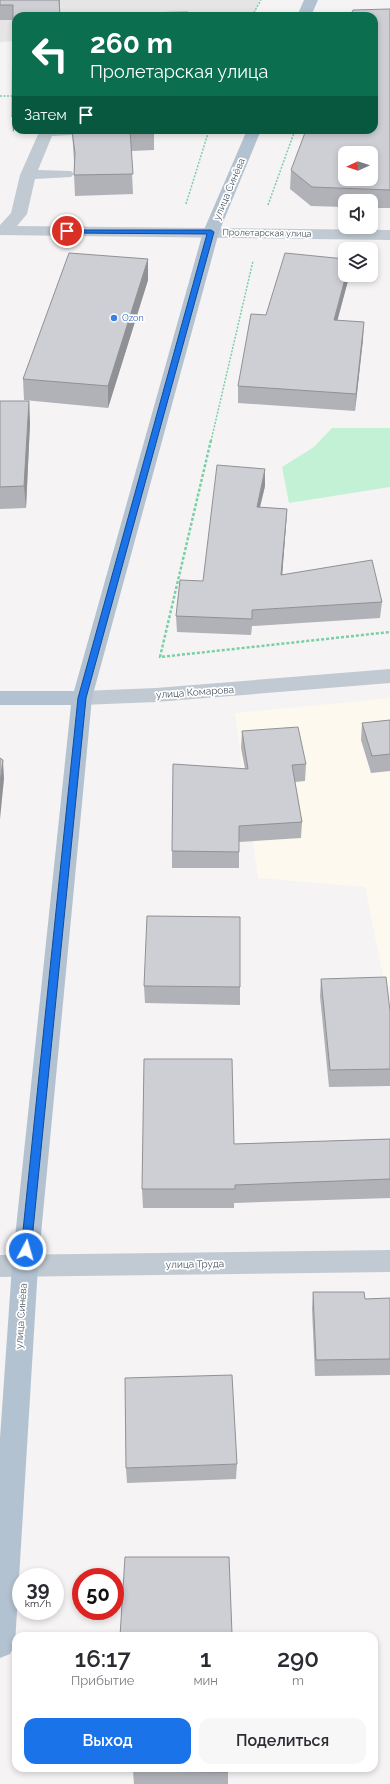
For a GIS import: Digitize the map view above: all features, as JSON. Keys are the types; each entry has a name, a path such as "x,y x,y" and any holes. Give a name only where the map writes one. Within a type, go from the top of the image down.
{"main road":[{"path":"306,12 311,0"},
{"name":"улица Синёва","path":"0,1644 12,1266 82,698 211,232 252,134"},
{"name":"улица Комарова","path":"0,698 82,698"}],"street":[{"path":"3,230 19,214 28,175 46,134"},
{"path":"28,175 66,174"},
{"name":"Пролетарская улица","path":"3,230 390,235"},
{"name":"улица Комарова","path":"82,698 156,695 390,676"},
{"name":"улица Труда","path":"12,1266 390,1261"}],"path":[{"path":"254,12 261,0"},
{"path":"0,96 12,96"},
{"path":"186,205 208,134"},
{"path":"267,207 294,134"},
{"path":"253,261 160,657 390,632"}],"shaded area":[{"path":"0,0 260,0 256,12 12,12 12,41 0,42"},
{"path":"390,698 390,986 385,986 365,887 258,878 235,713"}],"green space":[{"path":"332,428 390,428 390,487 289,503 282,467 314,447"}],"building":[{"path":"0,0 59,0 60,12 13,12 13,5 0,5"},
{"path":"390,9 390,190 312,187 291,170 304,134 378,134 378,12 352,12 353,10"},
{"path":"72,134 130,134 133,174 74,175 75,153"},
{"path":"69,253 148,259 108,386 23,379"},
{"path":"285,253 338,258 338,282 344,282 334,320 364,322 356,394 238,386 251,314 266,315"},
{"path":"0,401 29,401 24,486 0,487"},
{"path":"217,465 265,469 257,507 287,509 281,575 372,560 382,602 252,610 252,619 176,616 180,580 203,581"},
{"path":"390,720 390,754 372,756 362,723"},
{"path":"298,727 306,764 292,765 302,822 239,826 239,852 172,851 173,764 248,769 242,731"},
{"path":"0,758 3,760 0,783"},
{"path":"147,916 240,917 240,987 144,986"},
{"path":"386,977 390,1011 390,1069 330,1070 321,979"},
{"path":"144,1059 232,1059 234,1144 390,1139 390,1179 235,1185 235,1189 142,1189"},
{"path":"313,1292 364,1292 365,1299 390,1298 390,1359 316,1360"},
{"path":"232,1375 237,1464 126,1468 125,1378"},
{"path":"125,1557 229,1557 232,1632 120,1632 121,1620 124,1620"}],"place":[{"name":"Ozon","path":"114,318"}],"route":[{"path":"26,1250 82,698 90,663 211,232 67,231"}]}
